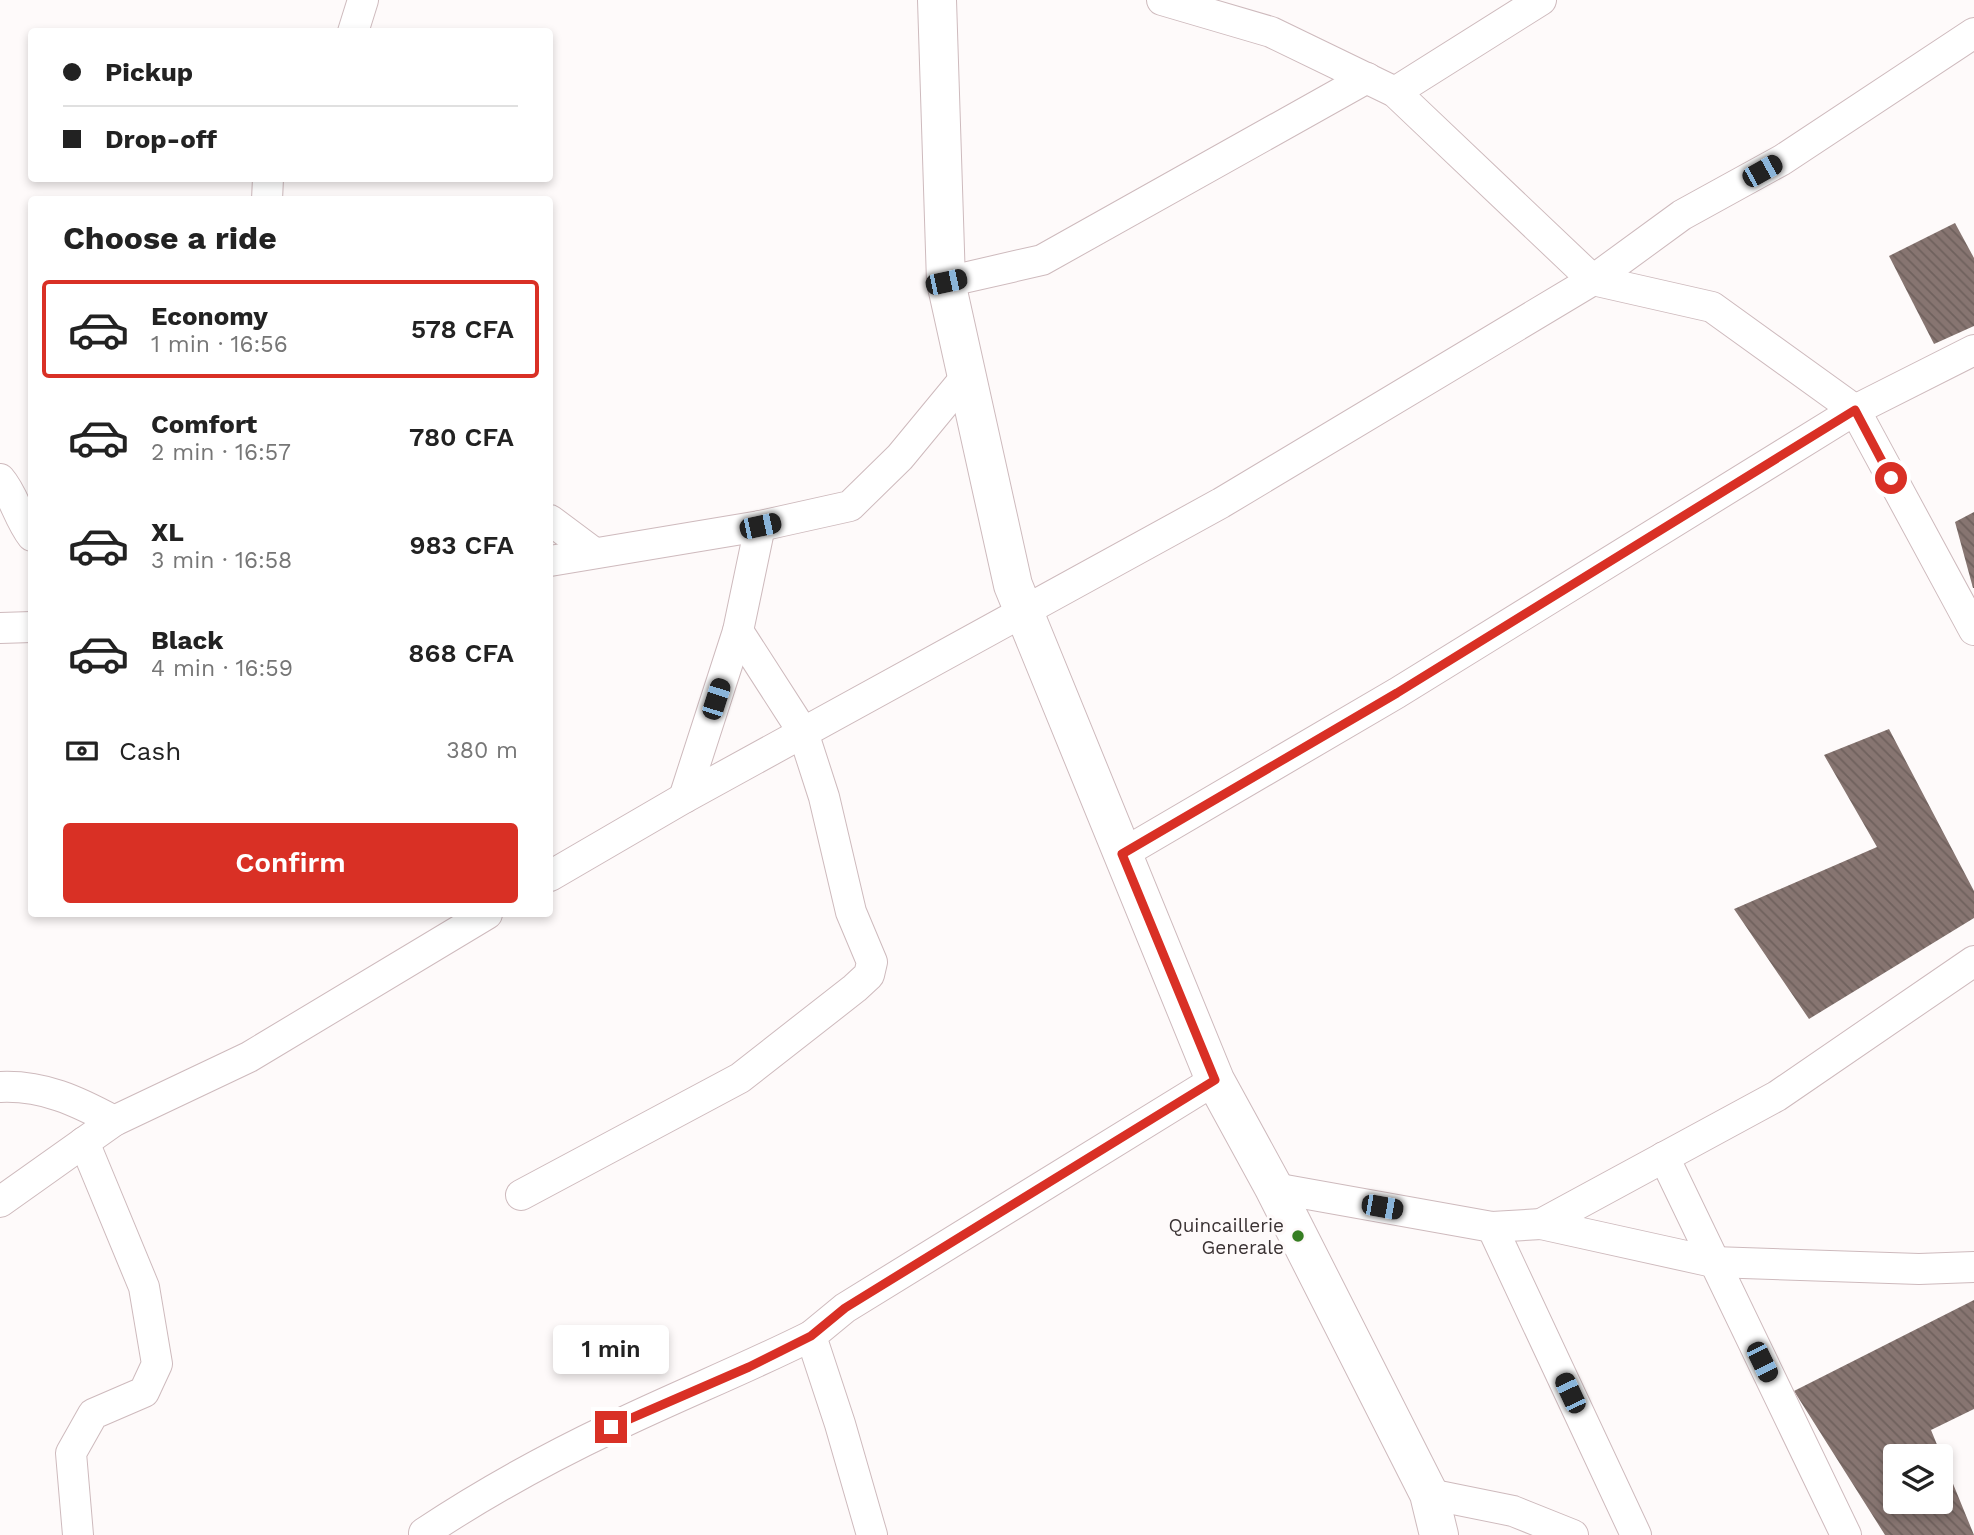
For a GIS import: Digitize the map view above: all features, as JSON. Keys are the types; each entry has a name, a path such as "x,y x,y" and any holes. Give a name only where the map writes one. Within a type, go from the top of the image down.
{"street":[{"path":"355,28 363,0"},
{"path":"937,0 946,282 1013,585 1215,1080 1429,1494 1439,1535"},
{"path":"1162,0 1271,32 1395,92 1593,279 1712,307 1855,410 1974,629"},
{"path":"1395,92 1541,0"},
{"path":"553,874 684,798 1221,503 1593,279 1682,215 1782,160 1974,33"},
{"path":"946,282 1042,260 1367,78"},
{"path":"1122,854 1397,693 1855,410 1974,350"},
{"path":"553,560 760,526 850,506 900,457 966,377"},
{"path":"0,479 28,531"},
{"path":"553,522 593,552"},
{"path":"684,798 738,631 760,526"},
{"path":"0,628 28,627"},
{"path":"521,1195 740,1078 869,975 872,961 851,912 824,797 803,732 738,631"},
{"path":"0,1202 114,1121 250,1057 482,917"},
{"path":"1541,1224 1777,1096 1974,961"},
{"path":"423,1534 484,1493 611,1427 749,1367 811,1336 845,1308 1215,1080"},
{"path":"0,1087 18,1086 70,1098 114,1121"},
{"path":"78,1535 71,1453 93,1414 144,1392 157,1364 144,1287 84,1142"},
{"path":"1664,1157 1846,1535"},
{"path":"1273,1188 1492,1227 1541,1224 1713,1262 1919,1269 1974,1268"},
{"path":"1492,1227 1636,1535"},
{"path":"811,1336 872,1535"},
{"path":"1429,1494 1513,1511 1573,1535"}],"building":[{"path":"1955,223 1974,258 1974,326 1934,344 1889,256"},
{"path":"1974,512 1974,588 1973,588 1955,522"},
{"path":"1889,729 1974,891 1974,918 1809,1019 1734,909 1877,847 1824,755"},
{"path":"1974,1300 1974,1409 1931,1430 1937,1444 1883,1444 1883,1514 1953,1514 1953,1484 1974,1535 1885,1535 1794,1391"}],"place":[{"name":"Quincaillerie Generale","path":"1298,1236"}],"route":[{"path":"611,1427 749,1367 811,1336 845,1308 1215,1080 1122,854 1397,693 1855,410 1891,478"}]}
